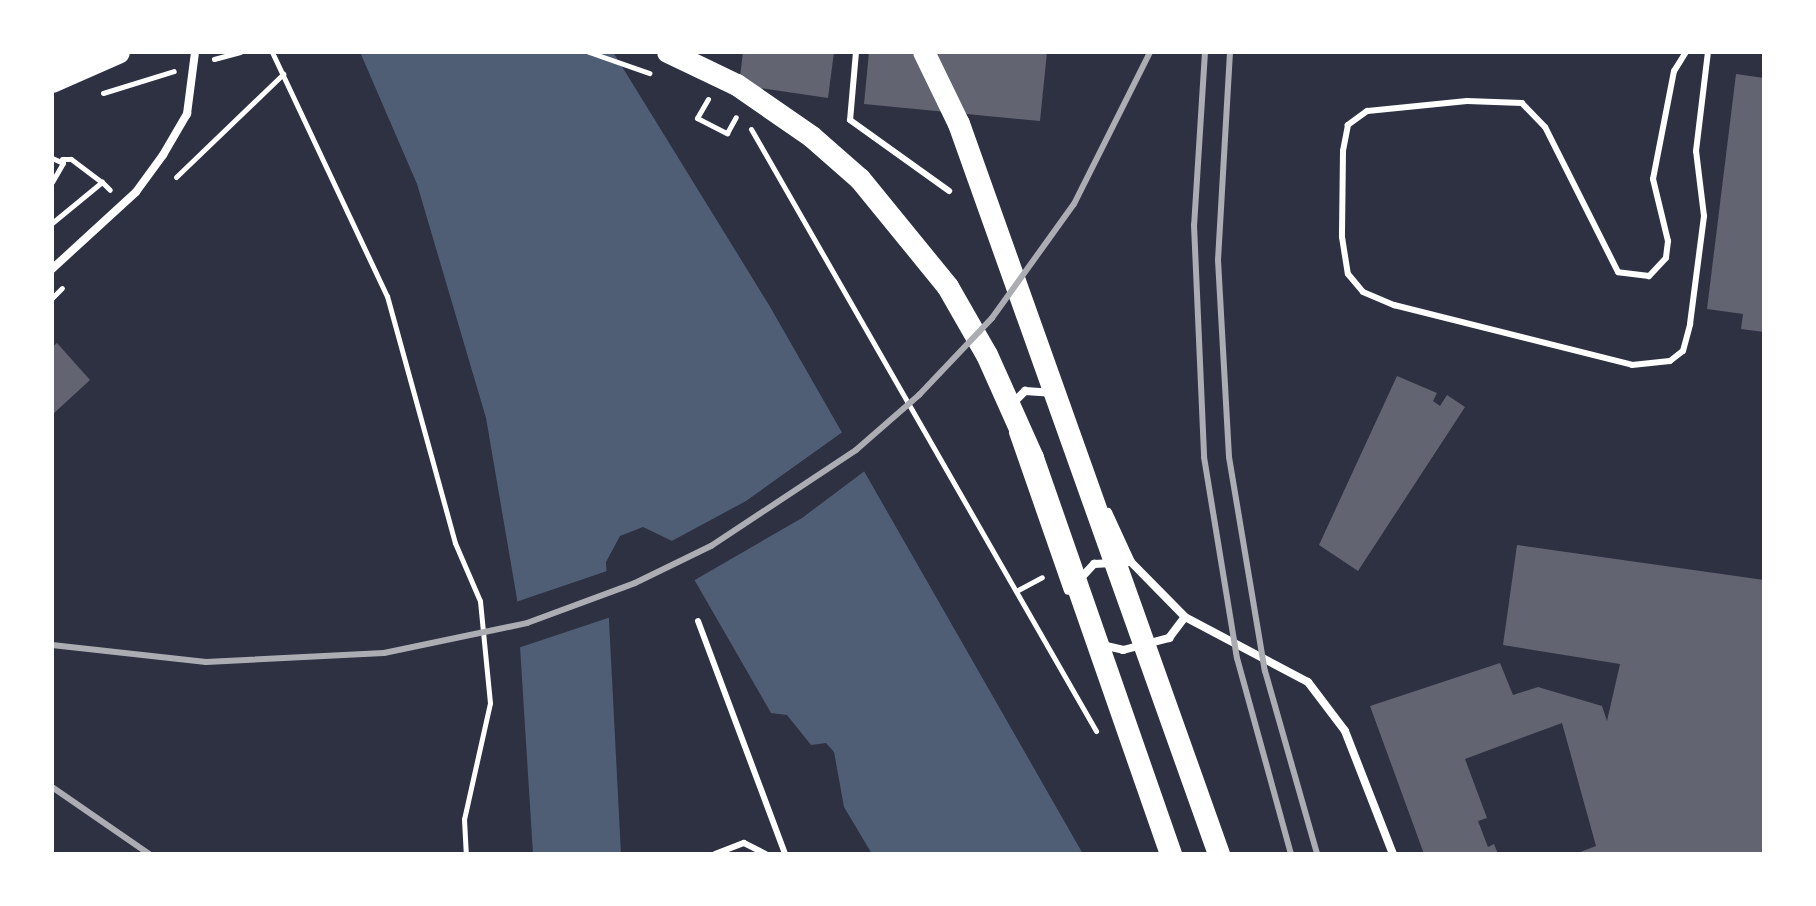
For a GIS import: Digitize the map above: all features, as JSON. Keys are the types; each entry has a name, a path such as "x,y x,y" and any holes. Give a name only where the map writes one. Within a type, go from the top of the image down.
{"highway":[{"path":"52,58 87,52"},
{"path":"52,81 118,52"},
{"path":"668,52 737,85 812,137 881,202 948,287 987,355 1033,458 1171,854"},
{"path":"924,52 959,124 1219,854"}],"street":[{"path":"52,269 136,192 163,155 187,114 195,52"},
{"path":"1185,617 1169,638 1123,650 1089,642 1014,444 1008,408 1025,391 1051,393 1067,408 1131,562 1185,617 1285,666 1318,691 1350,741 1393,854"},
{"path":"1068,591 1094,564 1131,562"}],"lane":[{"path":"856,52 850,120 949,191"},
{"path":"1686,52 1674,71 1653,179 1668,241 1666,258 1649,276 1618,272 1545,127 1522,103 1467,101 1379,108 1348,125 1342,221 1348,274 1363,292 1394,305 1632,365 1670,361 1683,351 1690,324 1704,216 1696,151 1708,52"},
{"path":"698,621 785,854"},
{"path":"715,854 744,843 766,854"}],"path":[{"path":"272,52 387,296 455,543 480,601 490,703 464,819 466,854"},
{"path":"705,105 697,118 727,133 734,122"},
{"path":"737,105 1103,744"},
{"path":"52,158 71,159 102,182"},
{"path":"52,182 62,159"}],"water":[{"path":"360,52 613,52 769,305 1083,854 872,854 844,807 834,752 826,743 811,745 787,715 771,713 672,541 643,527 620,536 606,562 621,854 533,854 517,599 486,418 417,184"}],"pier":[{"path":"844,431 866,470 802,518 693,581 668,543 746,501"},
{"path":"610,570 614,616 518,648 513,603"}],"building":[{"path":"743,52 834,52 828,98 739,85"},
{"path":"869,52 1047,52 1040,121 864,104"},
{"path":"1736,74 1764,78 1764,332 1741,329 1743,314 1707,309"},
{"path":"57,343 90,380 52,415 52,347"},
{"path":"1397,376 1437,393 1433,401 1440,406 1447,395 1465,407 1358,571 1319,545"},
{"path":"1517,545 1764,580 1764,854 1575,854 1596,846 1562,723 1465,759 1487,818 1478,821 1488,847 1494,844 1498,854 1424,854 1370,706 1500,663 1513,695 1538,687 1602,706 1607,721 1620,664 1503,645"}],"railway":[{"path":"52,645 206,662 384,653 527,623 635,583 711,546 856,450 919,395 992,318 1074,204 1150,52"},
{"path":"1205,52 1194,225 1204,457 1237,658 1291,854"},
{"path":"1230,52 1218,260 1229,457 1265,671 1317,854"},
{"path":"52,787 149,854"}]}
